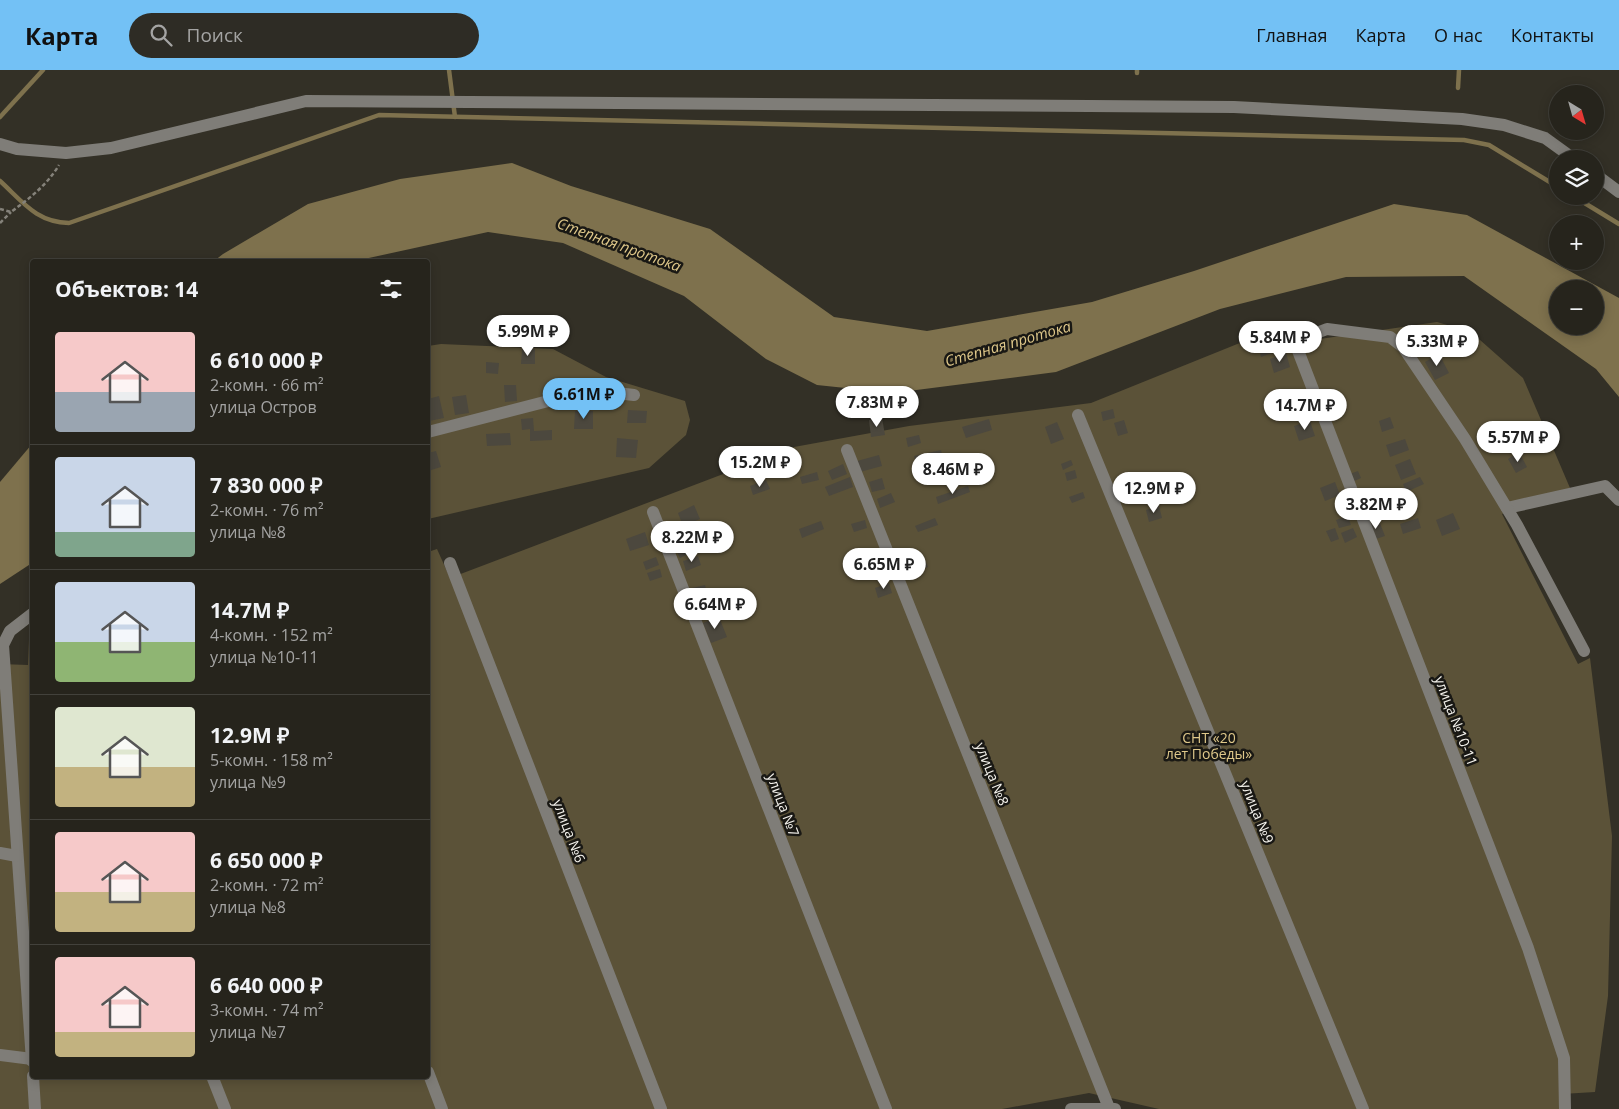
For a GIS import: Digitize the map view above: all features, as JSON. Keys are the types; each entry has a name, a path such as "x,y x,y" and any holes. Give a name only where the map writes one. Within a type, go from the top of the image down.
{"street":[{"path":"0,144 17,149 66,153 111,148 306,101 415,101 1234,108 1462,119 1522,130 1545,138 1562,150"},
{"path":"1604,181 1619,192"},
{"name":"улица №10-11","path":"1507,508 1465,439 1403,347 1390,337 1327,329 1306,336 1297,348 1528,948 1564,1058 1565,1109"},
{"path":"430,431 591,390 634,395"},
{"name":"улица №9","path":"1078,415 1363,1109"},
{"name":"улица №8","path":"848,450 1112,1108"},
{"path":"1584,651 1507,508 1605,486 1619,500"},
{"name":"улица №7","path":"653,512 886,1109"},
{"name":"улица №6","path":"450,563 660,1109"},
{"path":"30,616 10,631 3,645 30,1033"},
{"path":"0,853 17,856"},
{"path":"0,1055 30,1060"},
{"path":"430,1077 442,1109"},
{"path":"33,1079 35,1109"},
{"path":"213,1079 225,1109"},
{"path":"1071,1109 1112,1108"}],"path":[{"path":"0,224 11,212 51,179 66,153"},
{"path":"0,210 11,212"}],"green space":[{"name":"СНТ «20 лет Победы»","path":"1437,322 1471,332 1523,378 1570,488 1502,514 1578,664 1590,658 1612,836 1608,996 1595,1092 1562,1094 1559,1109 1159,1109 1089,1093 1002,1109 0,1109 0,664 28,665 30,638 30,1079 430,1079 430,551 437,549 450,578 794,447 909,426 1091,403 1277,328 1287,351 1306,341"},
{"path":"441,344 553,349 606,377 685,401 690,420 686,435 649,468 430,519 430,346"}],"water":[{"name":"Степная протока","path":"512,163 571,186 710,229 834,317 927,331 1092,302 1194,271 1394,204 1467,215 1549,260 1549,270 1568,270 1586,280 1549,280 1549,335 1604,335 1604,290 1619,298 1619,397 1596,369 1464,276 1346,277 1220,309 1056,372 893,393 817,385 766,359 684,296 563,243 488,232 364,259 217,259 308,204 400,179"},
{"path":"30,446 30,564 0,584 0,482"}],"building":[{"path":"1430,326 1448,332 1443,346 1425,340"},
{"path":"1269,335 1272,345 1258,350 1254,340"},
{"path":"1274,348 1275,352 1261,357 1260,353"},
{"path":"522,349 535,349 535,364 521,364"},
{"path":"1286,353 1290,367 1274,373 1270,359"},
{"path":"1439,354 1449,373 1435,380 1425,362"},
{"path":"486,362 499,363 498,374 486,373"},
{"path":"504,385 516,385 517,401 505,402"},
{"path":"1299,389 1303,401 1274,411 1270,400"},
{"path":"466,395 469,413 455,415 452,397"},
{"path":"439,396 444,418 430,421 430,398"},
{"path":"1333,397 1338,410 1323,415 1319,402"},
{"path":"1113,409 1115,418 1103,421 1101,412"},
{"path":"628,410 647,411 646,423 627,423"},
{"path":"575,411 593,411 593,429 574,429"},
{"path":"1390,417 1394,428 1382,432 1379,421"},
{"path":"533,418 534,431 552,430 552,440 530,441 530,429 522,430 521,419"},
{"path":"882,418 885,435 871,437 869,420"},
{"path":"989,419 992,430 966,438 962,427"},
{"path":"1124,420 1128,433 1118,436 1114,423"},
{"path":"1310,421 1315,436 1299,441 1294,426"},
{"path":"1057,422 1064,439 1051,444 1045,427"},
{"path":"510,433 511,445 487,446 486,434"},
{"path":"919,435 921,443 908,447 906,438"},
{"path":"617,438 638,440 636,458 616,457"},
{"path":"1405,439 1409,450 1390,457 1386,445"},
{"path":"941,450 943,458 916,464 914,456"},
{"path":"436,451 441,467 430,470 430,452"},
{"path":"1519,452 1527,467 1516,473 1508,459"},
{"path":"879,455 882,466 860,472 857,461"},
{"path":"973,459 976,469 969,471 966,462"},
{"path":"1410,459 1416,474 1401,480 1395,465"},
{"path":"1071,460 1073,465 1063,470 1061,464"},
{"path":"843,464 847,474 832,480 828,471"},
{"path":"1075,470 1077,478 1067,481 1065,473"},
{"path":"1358,471 1361,478 1350,483 1347,475"},
{"path":"817,472 819,480 802,484 800,477"},
{"path":"1144,473 1150,490 1138,493 1133,476"},
{"path":"850,477 853,487 829,496 825,487"},
{"path":"1420,477 1424,484 1406,492 1403,484"},
{"path":"882,478 885,489 872,492 869,482"},
{"path":"766,480 770,489 753,495 750,486"},
{"path":"1335,482 1340,495 1325,501 1320,488"},
{"path":"968,486 970,492 938,504 936,497"},
{"path":"1083,492 1085,498 1072,503 1069,497"},
{"path":"891,493 895,502 880,508 877,499"},
{"path":"1416,496 1418,503 1411,504 1409,497"},
{"path":"694,505 700,519 683,526 678,513"},
{"path":"1159,506 1162,518 1149,522 1146,510"},
{"path":"1453,513 1460,529 1442,536 1436,520"},
{"path":"1348,516 1351,525 1339,528 1336,520"},
{"path":"935,518 938,525 918,532 915,526"},
{"path":"1418,518 1421,528 1403,534 1400,524"},
{"path":"865,520 867,528 854,532 851,524"},
{"path":"821,521 824,529 802,538 799,529"},
{"path":"1379,521 1385,536 1373,540 1367,525"},
{"path":"1335,528 1339,539 1331,542 1326,531"},
{"path":"1353,528 1357,537 1345,543 1341,533"},
{"path":"645,532 649,545 630,551 626,539"},
{"path":"686,544 690,553 680,558 676,550"},
{"path":"877,553 880,561 866,567 863,559"},
{"path":"698,556 701,565 686,571 683,561"},
{"path":"656,557 659,565 646,570 643,562"},
{"path":"925,560 928,567 905,575 902,568"},
{"path":"660,569 662,577 650,581 647,573"},
{"path":"889,583 892,593 878,598 875,588"},
{"path":"705,585 707,593 695,596 692,588"},
{"path":"719,617 727,637 711,643 703,623"}],"waterway":[{"path":"0,117 43,70"},
{"path":"449,70 455,117"},
{"path":"1458,88 1459,70"},
{"path":"0,181 39,215 58,222 69,223 379,115 1464,140 1489,145 1549,182"},
{"path":"1588,205 1619,224"}]}
